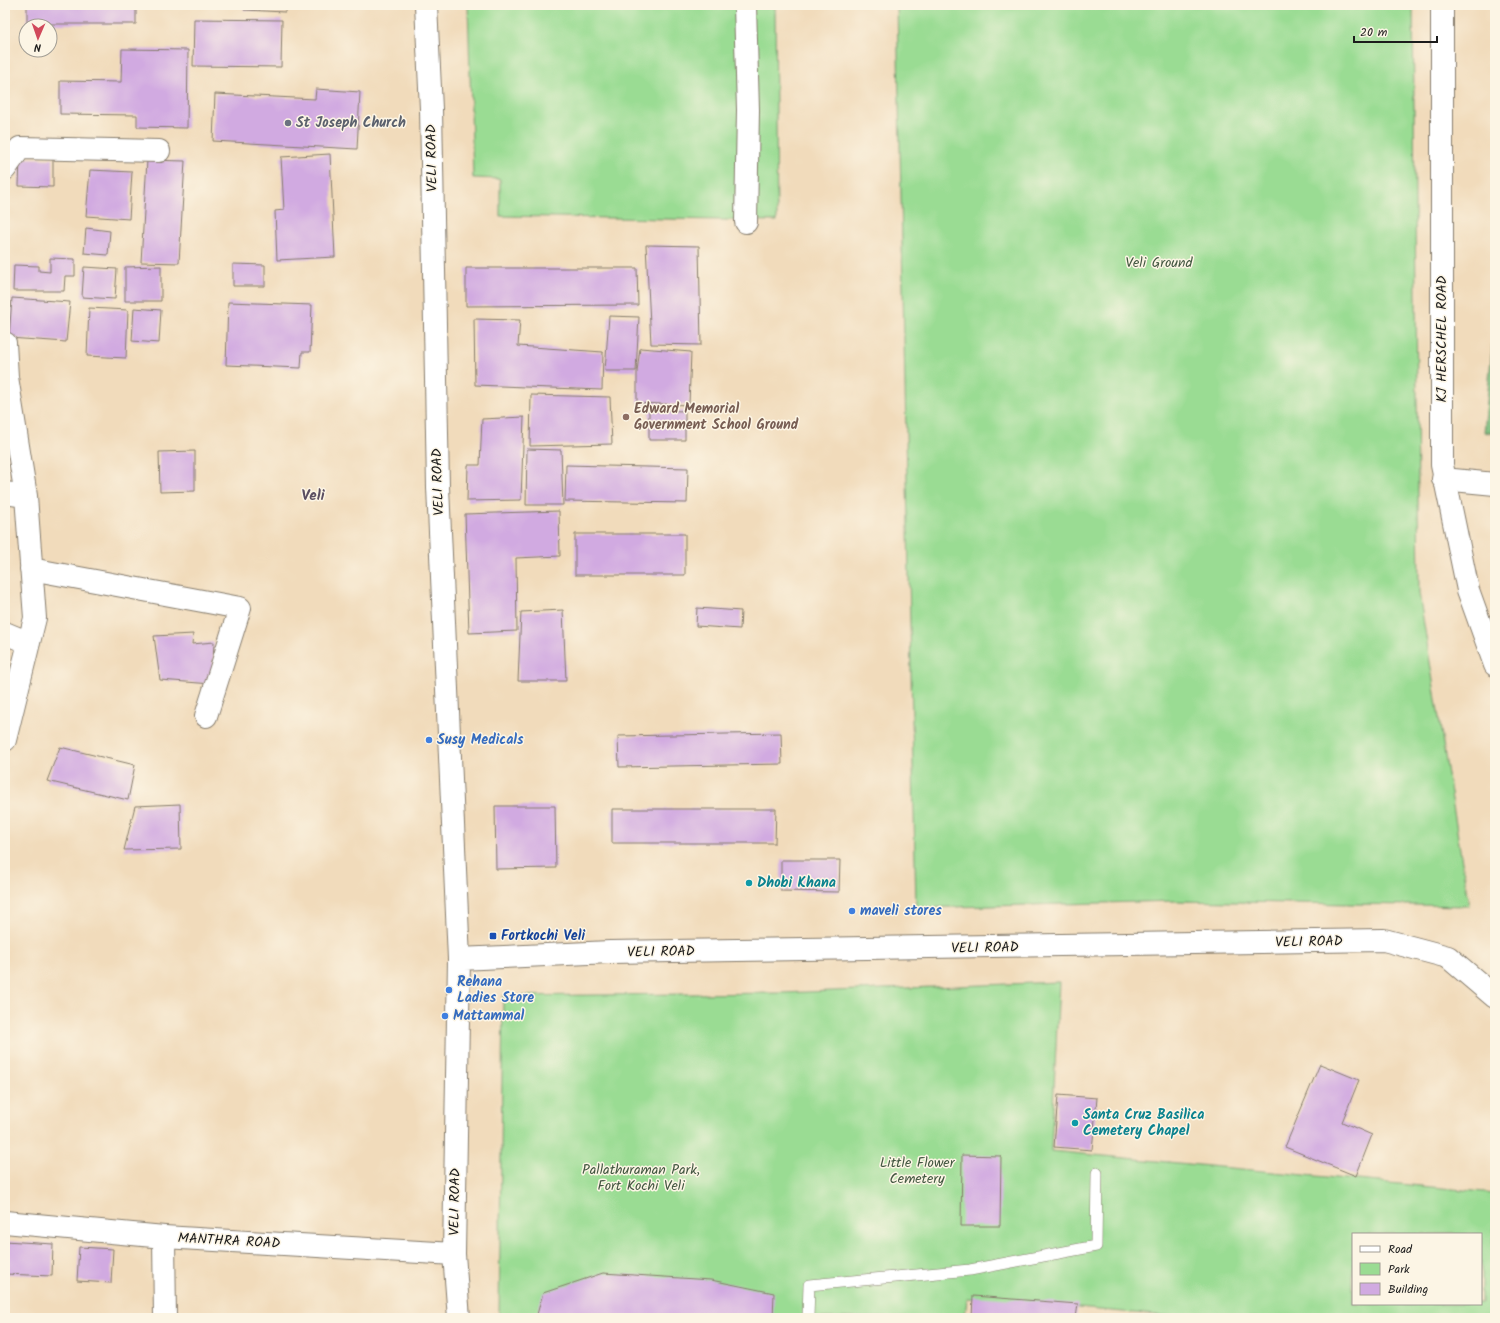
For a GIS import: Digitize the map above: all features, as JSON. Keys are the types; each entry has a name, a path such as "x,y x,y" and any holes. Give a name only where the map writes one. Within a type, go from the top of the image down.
{"main road":[{"name":"VELI ROAD","path":"426,5 431,109 438,487 459,958 454,1254 459,1318"},
{"path":"745,5 748,110 746,222"},
{"name":"KJ HERSCHEL ROAD","path":"1442,5 1443,479 1468,590 1495,665"},
{"path":"5,169 20,148 159,151"},
{"path":"5,343 7,377 26,496 35,618 5,740"},
{"path":"1443,479 1495,484"},
{"path":"5,493 26,496"},
{"path":"32,569 240,608 206,716"},
{"path":"5,633 29,643"},
{"name":"VELI ROAD","path":"459,958 610,952 1384,940 1448,957 1495,997"},
{"name":"MANTHRA ROAD","path":"5,1222 164,1237 454,1254"},
{"path":"164,1237 165,1318"}],"lane":[{"path":"808,1318 809,1285 970,1270 1096,1246 1097,1173"}],"green space":[{"path":"468,5 775,5 777,221 500,216 500,179 473,178"},
{"name":"Veli Ground","path":"897,5 1413,5 1419,593 1469,906 1175,901 916,908"},
{"path":"1495,316 1495,434 1484,432"},
{"path":"1059,982 1051,1151 1495,1193 1492,1318 1190,1318 967,1298 965,1318 499,1318 503,996 782,993"}],"building":[{"path":"27,5 136,5 136,24 58,24 58,18 27,18"},
{"path":"244,5 286,5 285,12 244,10"},
{"path":"194,19 282,20 281,67 193,66"},
{"path":"122,49 188,50 187,128 137,127 137,115 60,114 60,81 121,82"},
{"path":"316,89 360,92 357,149 213,141 215,94 315,99"},
{"path":"330,154 335,257 277,260 275,211 284,210 281,157"},
{"path":"20,158 53,159 53,187 19,186"},
{"path":"147,160 185,161 179,263 141,262"},
{"path":"90,170 132,172 129,219 86,216"},
{"path":"86,228 110,231 108,255 84,253"},
{"path":"646,245 699,246 701,345 651,344"},
{"path":"50,258 75,259 75,276 65,276 64,291 13,291 14,265 39,266 39,271 50,272"},
{"path":"233,264 265,265 265,286 233,286"},
{"path":"161,266 161,301 125,301 125,267"},
{"path":"84,267 117,269 115,299 82,297"},
{"path":"466,268 637,268 638,305 466,306"},
{"path":"12,298 70,302 66,342 9,338"},
{"path":"228,302 312,305 310,352 302,352 301,368 226,365"},
{"path":"89,308 128,310 126,358 87,356"},
{"path":"134,308 161,310 159,343 132,341"},
{"path":"609,316 639,317 636,371 605,371"},
{"path":"474,319 520,320 518,346 603,352 602,390 475,385"},
{"path":"640,348 691,352 689,405 637,403 637,372"},
{"path":"531,395 610,397 612,444 530,446"},
{"path":"649,410 685,411 685,440 649,440"},
{"path":"524,417 521,500 467,501 468,465 480,465 482,419"},
{"path":"527,449 561,450 563,505 526,505"},
{"path":"195,451 195,491 160,492 159,452"},
{"path":"566,465 688,468 687,503 565,501"},
{"path":"559,511 560,556 516,558 517,631 469,633 465,514"},
{"path":"575,534 685,534 685,575 575,575"},
{"path":"697,608 741,611 740,629 696,626"},
{"path":"563,610 566,681 518,681 521,612"},
{"path":"193,634 192,644 214,642 212,684 160,680 154,636"},
{"path":"781,733 782,764 619,767 618,736"},
{"path":"60,747 135,765 128,800 47,781"},
{"path":"180,804 181,849 124,850 135,806"},
{"path":"495,806 555,806 556,868 496,869"},
{"path":"612,809 776,809 775,843 612,843"},
{"path":"781,860 840,860 839,892 781,891"},
{"path":"1320,1064 1359,1080 1342,1122 1372,1135 1356,1176 1285,1147"},
{"name":"Santa Cruz Basilica Cemetery Chapel","path":"1058,1095 1097,1098 1092,1150 1054,1147"},
{"path":"962,1155 1001,1156 1000,1226 961,1226"},
{"path":"5,1241 53,1244 52,1276 5,1274"},
{"path":"79,1247 113,1249 111,1283 77,1281"},
{"path":"603,1273 711,1280 774,1293 773,1318 536,1318 543,1293"},
{"path":"973,1296 1078,1304 1076,1318 972,1318"}],"place":[{"name":"St Joseph Church","path":"288,123"},
{"name":"Edward Memorial Government School Ground","path":"626,417"},
{"name":"Susy Medicals","path":"429,740"},
{"name":"Dhobi Khana","path":"749,883"},
{"name":"maveli stores","path":"852,911"},
{"name":"Fortkochi Veli","path":"493,936"},
{"name":"Rehana Ladies Store","path":"449,990"},
{"name":"Mattammal","path":"445,1016"},
{"name":"Santa Cruz Basilica Cemetery Chapel","path":"1075,1123"}],"district":[{"name":"Veli","path":"313,496"}],"park label":[{"name":"Little Flower Cemetery","path":"917,1172"},
{"name":"Pallathuraman Park, Fort Kochi Veli","path":"641,1178"}]}
